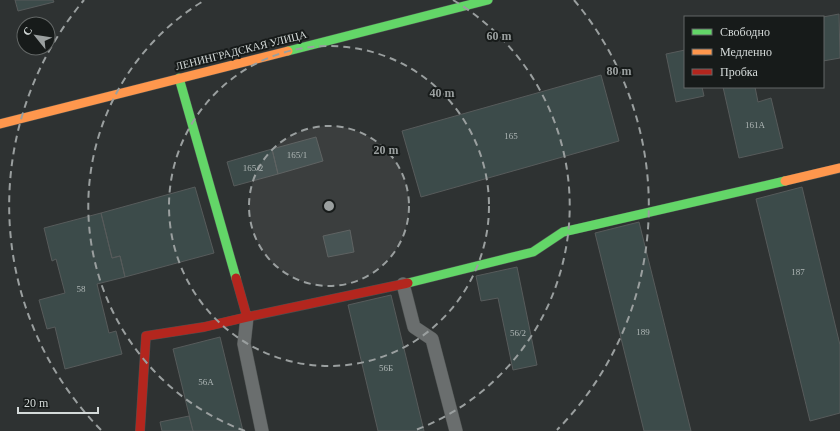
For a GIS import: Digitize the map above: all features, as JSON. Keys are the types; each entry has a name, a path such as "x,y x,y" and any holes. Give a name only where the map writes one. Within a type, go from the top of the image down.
{"street":[{"name":"ЛЕНИНГРАДСКАЯ УЛИЦА","path":"0,124 488,0"},
{"path":"180,78 247,316"},
{"path":"140,431 146,336 204,327 247,316 403,284 533,252 563,232 840,168"}],"lane":[{"path":"403,284 414,327 432,339 456,431"},
{"path":"247,316 244,344 262,431"}],"building":[{"path":"15,0 53,0 54,2 18,11"},
{"path":"839,14 840,58 824,61 824,17"},
{"path":"684,50 684,88 702,88 704,96 676,102 666,54"},
{"path":"601,75 619,141 421,197 402,131"},
{"path":"723,88 755,88 758,102 771,98 783,148 739,158"},
{"path":"316,137 323,161 278,174 272,149"},
{"path":"272,149 278,174 234,186 227,162"},
{"path":"195,187 214,253 125,277 120,256 112,258 101,213"},
{"path":"802,187 840,345 840,413 810,421 756,199"},
{"path":"101,213 112,258 120,256 125,277 97,284 109,333 116,331 122,354 65,369 55,327 47,329 39,300 65,293 56,259 52,261 44,228"},
{"path":"639,222 691,431 644,431 595,233"},
{"path":"350,230 354,252 328,257 323,236"},
{"path":"517,267 537,365 513,370 498,298 481,301 476,276"},
{"path":"391,295 424,431 378,431 348,305"},
{"path":"220,337 243,431 193,431 173,349"},
{"path":"189,416 193,431 162,431 160,422"}],"traffic: fast":[{"path":"288,51 488,0"},
{"path":"179,78 236,278"},
{"path":"408,283 533,252 563,232 785,181"}],"traffic: slow":[{"path":"0,124 288,51"},
{"path":"785,181 840,168"}],"traffic: jam":[{"path":"140,431 146,336 204,327 247,317 236,278"},
{"path":"247,317 408,283"}]}
